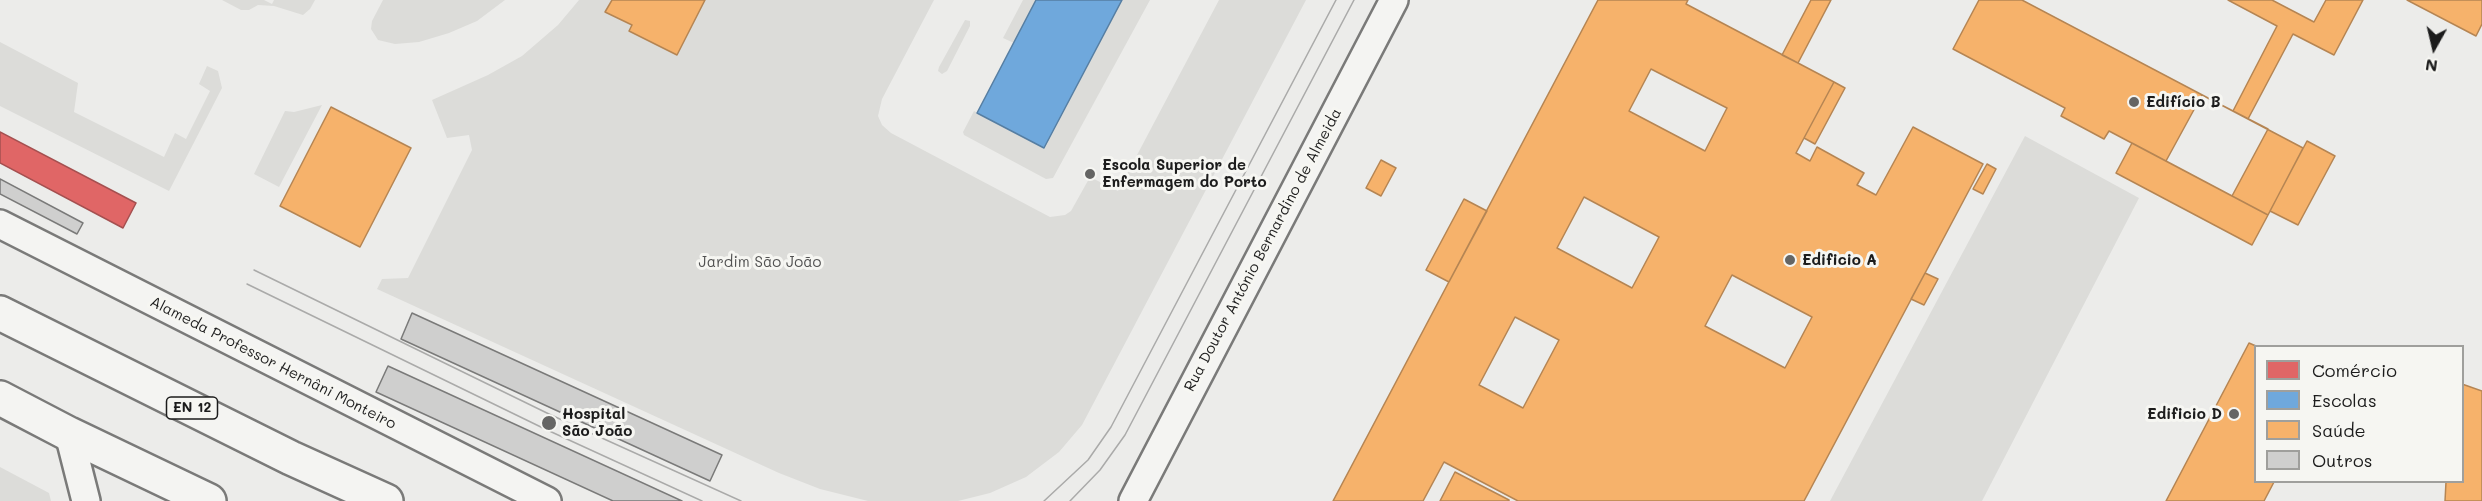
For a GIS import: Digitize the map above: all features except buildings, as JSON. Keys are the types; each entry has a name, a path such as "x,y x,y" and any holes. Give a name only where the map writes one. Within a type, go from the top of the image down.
{"main road":[{"name":"EN 12","path":"0,313 291,458 386,501"},
{"path":"0,398 189,498"}],"street":[{"name":"Rua Doutor António Bernardino de Almeida","path":"1133,501 1394,0"},
{"name":"Alameda Professor Hernâni Monteiro","path":"0,224 547,501"},
{"path":"69,434 86,501"}],"green space":[{"path":"222,0 264,0 272,4 274,0 315,0 303,15 274,6 258,5 249,10 241,10"},
{"path":"383,0 505,0 477,21 449,33 419,42 395,44 378,40 371,29 372,21"},
{"name":"Jardim São João","path":"579,0 612,0 606,12 632,25 629,30 705,0 934,0 882,99 878,116 882,125 891,133 1050,217 1065,215 1071,211 1090,177 1118,191 1219,0 1306,0 1082,425 1059,452 1026,477 990,493 958,501 868,501 820,489 779,473 377,289 382,279 408,278 472,150 469,135 447,138 432,100 488,75 522,56 558,25"},
{"path":"1023,0 1036,0 1014,43 1003,38"},
{"path":"1122,0 1150,0 1053,178 1046,179 964,135 963,132 974,111 1045,148"},
{"path":"965,20 970,21 970,26 947,71 942,74 938,71 939,67"},
{"path":"0,42 78,83 74,112 164,157 175,133 186,139 210,91 199,84 207,66 218,71 222,88 169,191 0,106"},
{"path":"322,105 279,187 254,174 285,111 294,112"},
{"path":"2025,136 2139,198 1982,501 1830,501"},
{"path":"0,467 49,493 51,501 0,501"}],"tram line":[{"path":"1044,501 1088,460 1111,427 1336,0"},
{"path":"1070,501 1100,470 1125,435 1354,0"},
{"path":"254,270 551,415 741,501"},
{"path":"247,284 545,429 702,501"}],"place":[{"name":"Edifício B","path":"2134,102"},
{"name":"Escola Superior de Enfermagem do Porto","path":"1090,174"},
{"name":"Edificio A","path":"1790,260"},
{"name":"Edificio D","path":"2234,414"},
{"name":"Hospital São João","path":"549,423"}]}
